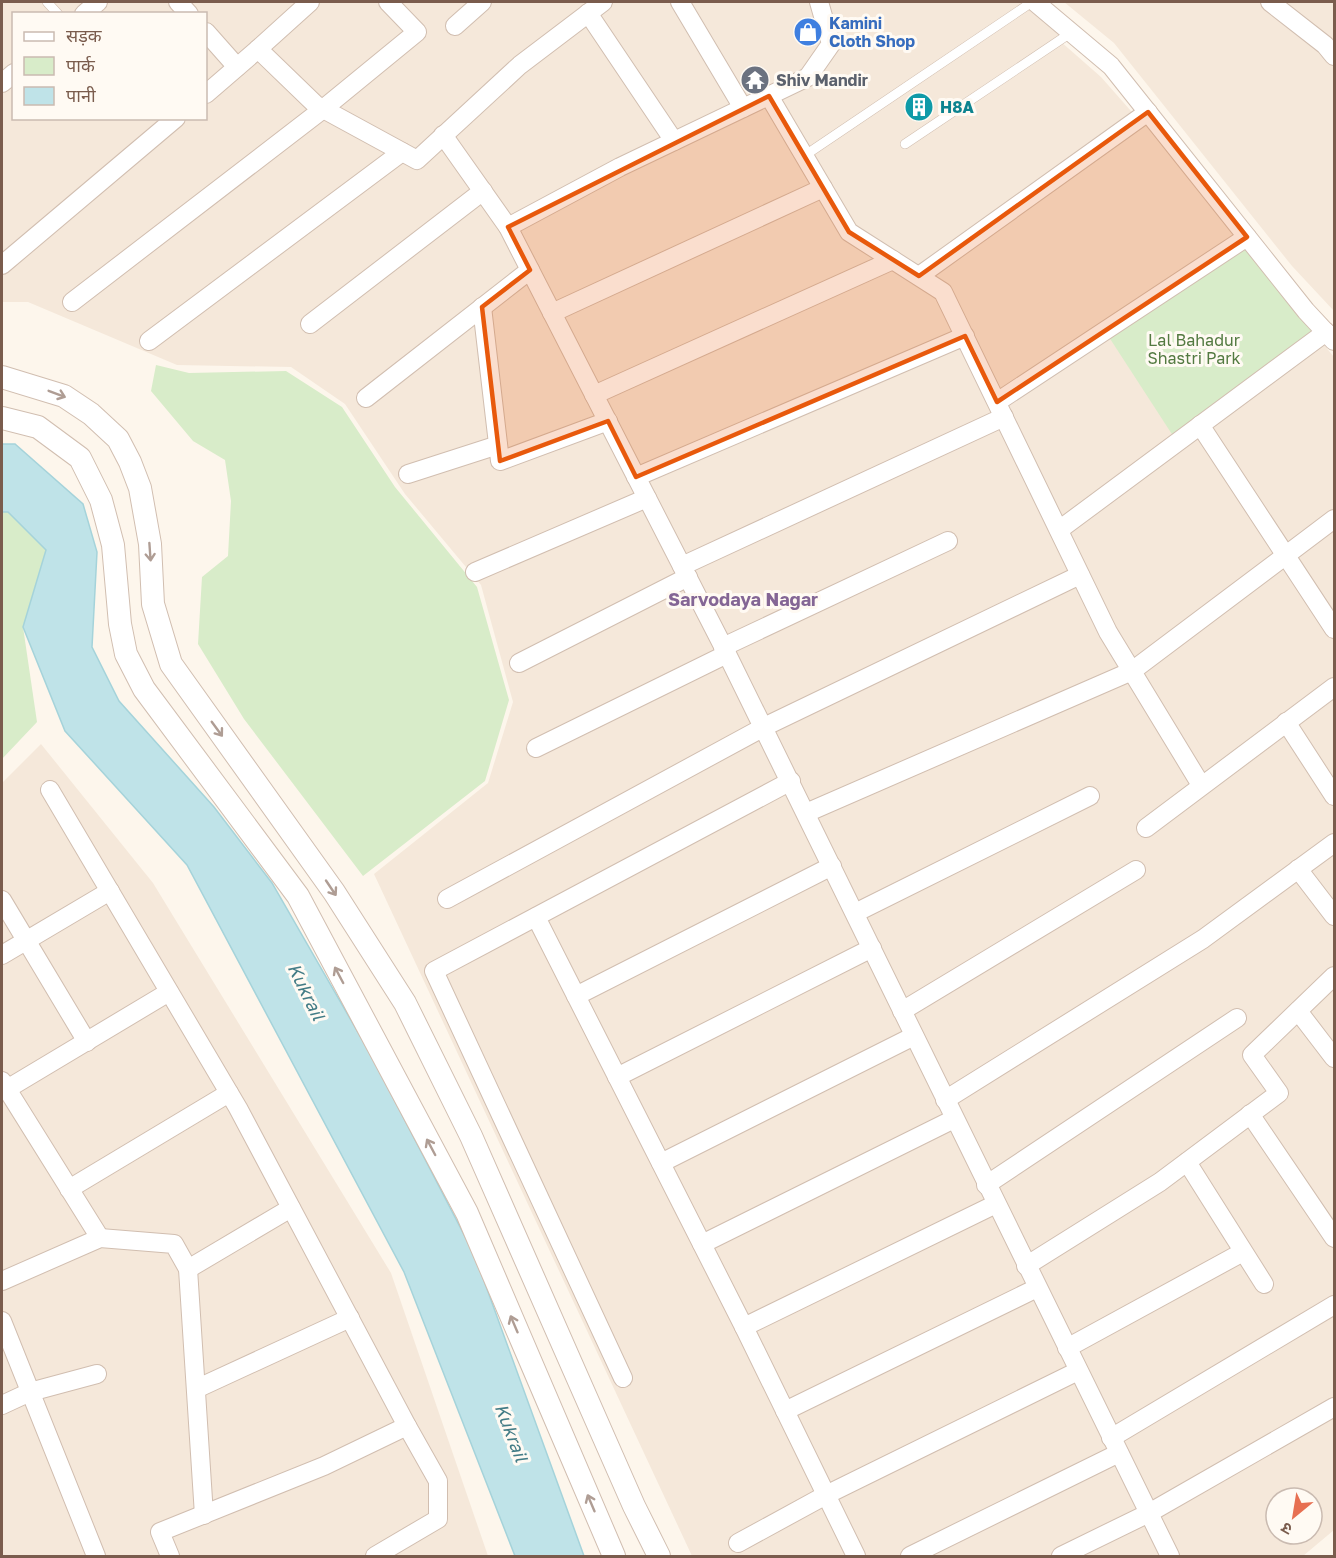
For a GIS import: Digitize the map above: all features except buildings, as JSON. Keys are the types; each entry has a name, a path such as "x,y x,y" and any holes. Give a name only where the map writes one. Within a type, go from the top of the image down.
{"street":[{"path":"86,12 98,2"},
{"path":"207,93 310,2"},
{"path":"72,302 323,109 417,32 388,2"},
{"path":"455,26 482,2"},
{"path":"680,2 743,108"},
{"path":"508,227 620,167 808,77 831,44 819,2"},
{"path":"1034,2 1111,66 1306,311 1330,337 1200,425 1059,530"},
{"path":"1270,2 1325,45 1335,56"},
{"path":"258,50 316,105 417,160 520,65 595,7 674,141"},
{"path":"207,33 237,67"},
{"path":"769,96 849,232 943,292 1108,632 1201,785"},
{"path":"919,276 1148,112"},
{"path":"2,265 164,122"},
{"path":"443,135 508,227 685,571 791,781 986,1185 1170,1557"},
{"path":"149,340 402,152"},
{"path":"552,313 824,188"},
{"path":"310,324 483,191"},
{"path":"519,663 685,571 1001,410 1247,237"},
{"path":"594,395 893,260"},
{"path":"366,398 530,270"},
{"path":"482,307 500,461 608,421"},
{"path":"636,477 965,336"},
{"path":"2,377 64,396 91,414 118,439 140,488 150,544 153,604 171,664 334,892 405,1003 471,1137 634,1506 659,1557"},
{"path":"2,418 38,427 80,458 101,500 113,545 120,624 126,654 144,689 298,896 466,1213 614,1557"},
{"path":"1200,425 1335,628"},
{"path":"408,474 498,445"},
{"path":"475,572 647,498"},
{"path":"806,813 1132,671 1335,519"},
{"path":"536,748 725,650 948,541"},
{"path":"447,899 764,727 1080,575"},
{"path":"1146,828 1335,687"},
{"path":"1286,722 1335,796"},
{"path":"623,1378 434,971 791,781"},
{"path":"50,790 229,1093 438,1481 438,1519 375,1557"},
{"path":"855,913 1090,796"},
{"path":"945,1100 1203,939 1335,843"},
{"path":"576,996 832,867"},
{"path":"1298,869 1335,916"},
{"path":"902,1011 1136,870"},
{"path":"2,955 110,891"},
{"path":"2,900 87,1042"},
{"path":"536,917 744,1327 856,1557"},
{"path":"617,1077 872,948"},
{"path":"1026,1266 1160,1182 1279,1093 1252,1055 1335,976"},
{"path":"100,1238 4,1085 87,1042 170,992"},
{"path":"1298,1011 1335,1058"},
{"path":"986,1185 1237,1018"},
{"path":"661,1163 914,1036"},
{"path":"69,1189 229,1093"},
{"path":"1250,1114 1335,1238"},
{"path":"702,1244 954,1119"},
{"path":"1187,1162 1264,1284"},
{"path":"744,1327 996,1204"},
{"path":"188,1269 291,1208"},
{"path":"2,1281 100,1238 174,1244 188,1269 204,1515"},
{"path":"1067,1348 1243,1252"},
{"path":"785,1411 1038,1288"},
{"path":"910,1557 1115,1445 1335,1305"},
{"path":"196,1389 350,1318"},
{"path":"2,1321 96,1557"},
{"path":"738,1543 826,1495 1078,1371"},
{"path":"2,1405 30,1392 97,1374"},
{"path":"1061,1557 1149,1513 1335,1407"},
{"path":"170,1557 160,1532 324,1466 407,1426"}],"lane":[{"path":"804,156 1034,2"},
{"path":"904,144 1072,32"}],"highlighted area":[{"path":"769,96 849,232 919,276 1148,112 1247,237 997,402 965,336 636,477 608,421 500,461 482,307 530,270 508,227"}],"shaded area":[{"path":"2,2 1035,2 1072,32 1060,41 1101,77 1138,119 1148,112 1247,237 1239,243 1334,357 1334,1530 1324,1538 1324,1486 1264,1486 1264,1546 1315,1546 1303,1556 692,1556 374,874 488,783 513,702 481,585 405,494 345,404 291,367 177,365 28,302 2,302"},
{"path":"1064,2 1334,2 1334,311 1292,266 1114,43"},
{"path":"41,744 153,883 391,1273 488,1556 2,1556 2,783"}],"green space":[{"name":"Lal Bahadur Shastri Park","path":"1247,237 1326,332 1177,442 1105,331"},
{"path":"156,365 189,373 286,371 342,407 395,487 477,587 509,700 485,781 363,876 244,719 198,644 202,577 228,556 231,501 225,460 193,441 151,391"},
{"path":"8,511 46,550 23,627 37,722 2,759 2,512"}],"water":[{"name":"Kukrail","path":"2,444 15,444 83,504 97,552 92,647 119,701 214,807 272,883 371,1055 475,1256 584,1556 515,1556 404,1272 187,865 65,731 23,627 46,550 8,512 2,512"}],"place":[{"name":"Kamini Cloth Shop","path":"808,32"},
{"name":"Shiv Mandir","path":"755,80"},
{"name":"H8A","path":"919,107"}],"district":[{"name":"Sarvodaya Nagar","path":"743,600"}]}
